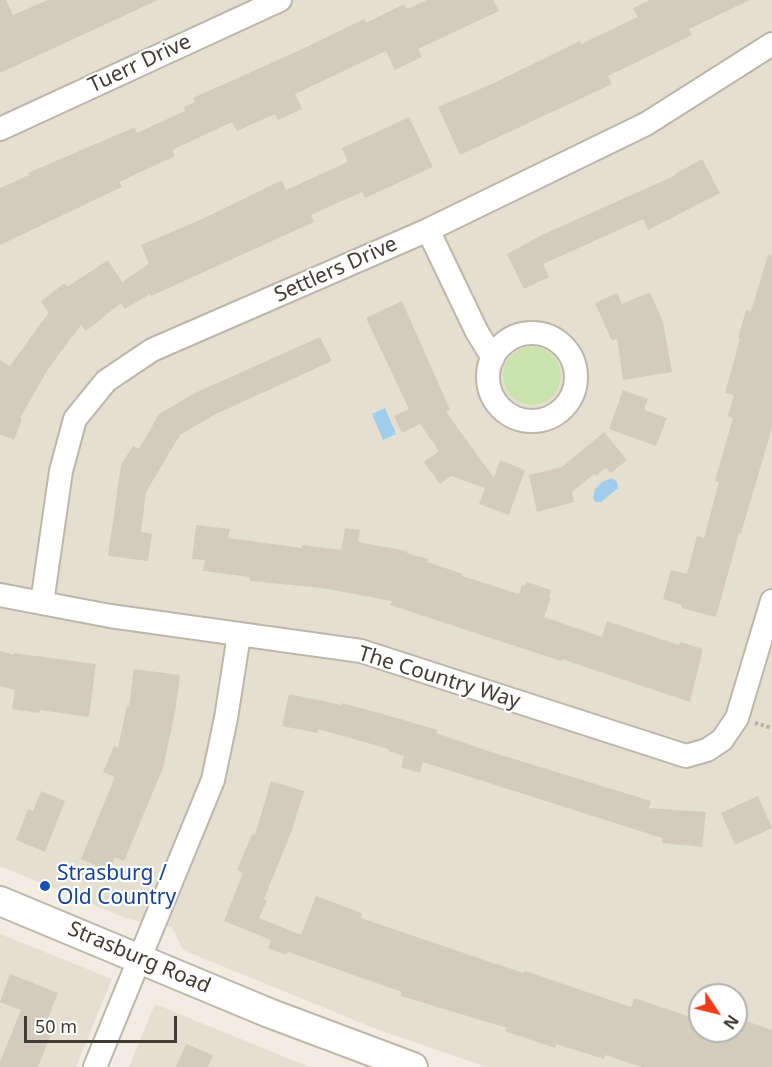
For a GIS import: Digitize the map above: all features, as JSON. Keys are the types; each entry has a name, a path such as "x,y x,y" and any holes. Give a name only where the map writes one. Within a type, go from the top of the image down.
{"street":[{"name":"Tuerr Drive","path":"0,129 280,0"},
{"name":"Settlers Drive","path":"42,603 61,471 75,419 106,381 153,350 428,230 646,124 772,44"},
{"path":"428,230 477,332 493,358"},
{"name":"The Country Way","path":"0,595 110,616 362,651 686,756 707,750 722,740 737,718 772,601"},
{"path":"95,1067 213,780 226,718 239,635"},
{"name":"Strasburg Road","path":"0,901 269,1013 413,1067"}],"shaded area":[{"path":"0,0 772,0 772,1067 486,1067 371,1027 183,950 172,927 128,919 0,866"},
{"path":"0,934 112,979 76,1067 0,1067"},
{"path":"155,1004 297,1062 311,1067 129,1067"}],"green space":[{"path":"532,347 543,349 556,360 561,376 559,387 548,400 532,405 521,403 508,392 503,376 505,365 516,352"}],"water":[{"path":"385,408 396,434 383,440 372,414"},
{"path":"612,478 617,482 618,488 601,502 596,502 593,499 595,489 602,482"}],"building":[{"path":"0,0 6,0 13,15 48,0 158,0 0,73"},
{"path":"427,0 493,0 499,11 418,49 422,57 395,70 386,51 295,94 302,109 278,120 275,114 237,131 232,122 172,150 175,156 119,182 122,187 0,245 0,188 29,175 28,173 135,127 137,133 185,111 184,107 195,102 193,98 364,19 366,23 404,4 407,9"},
{"path":"650,0 750,0 689,29 692,35 608,76 612,84 460,155 438,107 494,83 580,41 581,44 638,17 633,8"},
{"path":"409,117 433,167 365,198 362,192 311,215 314,222 151,296 150,294 125,309 121,303 86,331 81,325 48,369 20,418 22,419 14,440 0,434 0,360 10,366 49,312 41,302 64,283 67,287 108,260 122,282 149,264 141,245 200,220 282,180 286,190 348,162 342,148"},
{"path":"702,159 720,193 648,230 643,219 543,264 549,277 524,289 507,254 542,235 676,175"},
{"path":"768,255 772,256 772,428 741,533 739,533 716,617 682,608 682,605 663,599 671,570 687,574 697,536 704,538 719,482 715,481 733,418 728,416 734,395 725,393 746,310 751,311"},
{"path":"650,292 663,322 672,372 623,380 617,338 612,341 595,303 617,293 622,304"},
{"path":"402,301 450,410 446,412 494,478 500,460 525,470 509,515 479,504 485,488 451,476 440,484 424,462 439,451 420,424 402,433 394,416 409,409 366,318"},
{"path":"320,337 332,361 214,415 180,435 146,492 141,532 152,534 148,561 108,556 121,465 133,446 139,449 159,414 195,393"},
{"path":"623,390 648,399 644,410 667,418 656,446 609,429"},
{"path":"604,432 627,460 611,473 606,468 596,476 594,474 572,492 574,502 537,512 529,475 562,467"},
{"path":"196,525 230,529 228,538 302,548 302,545 341,550 345,528 360,530 358,542 407,551 407,553 428,559 427,562 463,574 462,576 519,594 522,585 525,586 527,582 551,590 544,617 602,637 607,621 679,645 680,642 703,649 690,702 390,605 392,601 322,588 250,581 250,577 203,571 205,560 192,559"},
{"path":"0,651 14,655 14,653 96,664 89,717 40,710 39,713 12,709 15,690 0,686"},
{"path":"134,669 180,675 163,768 124,861 115,857 109,871 81,859 115,777 103,772 114,746 118,748 127,705 129,706"},
{"path":"289,694 342,705 342,703 437,730 436,733 488,751 651,801 649,808 706,812 702,847 662,843 662,838 423,762 420,773 401,767 404,756 388,751 389,749 318,729 317,733 282,726"},
{"path":"271,781 304,791 259,918 301,935 316,896 362,913 361,918 496,964 524,973 525,971 631,1007 634,998 688,1016 688,1043 748,1043 748,1022 772,1030 772,1067 642,1067 605,1055 604,1059 556,1044 555,1048 505,1031 507,1028 401,996 402,992 288,952 286,955 268,948 271,940 224,921 243,873 237,870 252,834 255,835"},
{"path":"41,791 65,801 45,852 16,840 28,809 33,811"},
{"path":"758,796 772,828 735,845 721,813"},
{"path":"10,974 58,993 44,1028 52,1031 38,1067 0,1067 21,1010 0,1002"},
{"path":"186,1044 213,1055 208,1067 176,1067"}],"place":[{"name":"Strasburg / Old Country","path":"45,886"}]}
